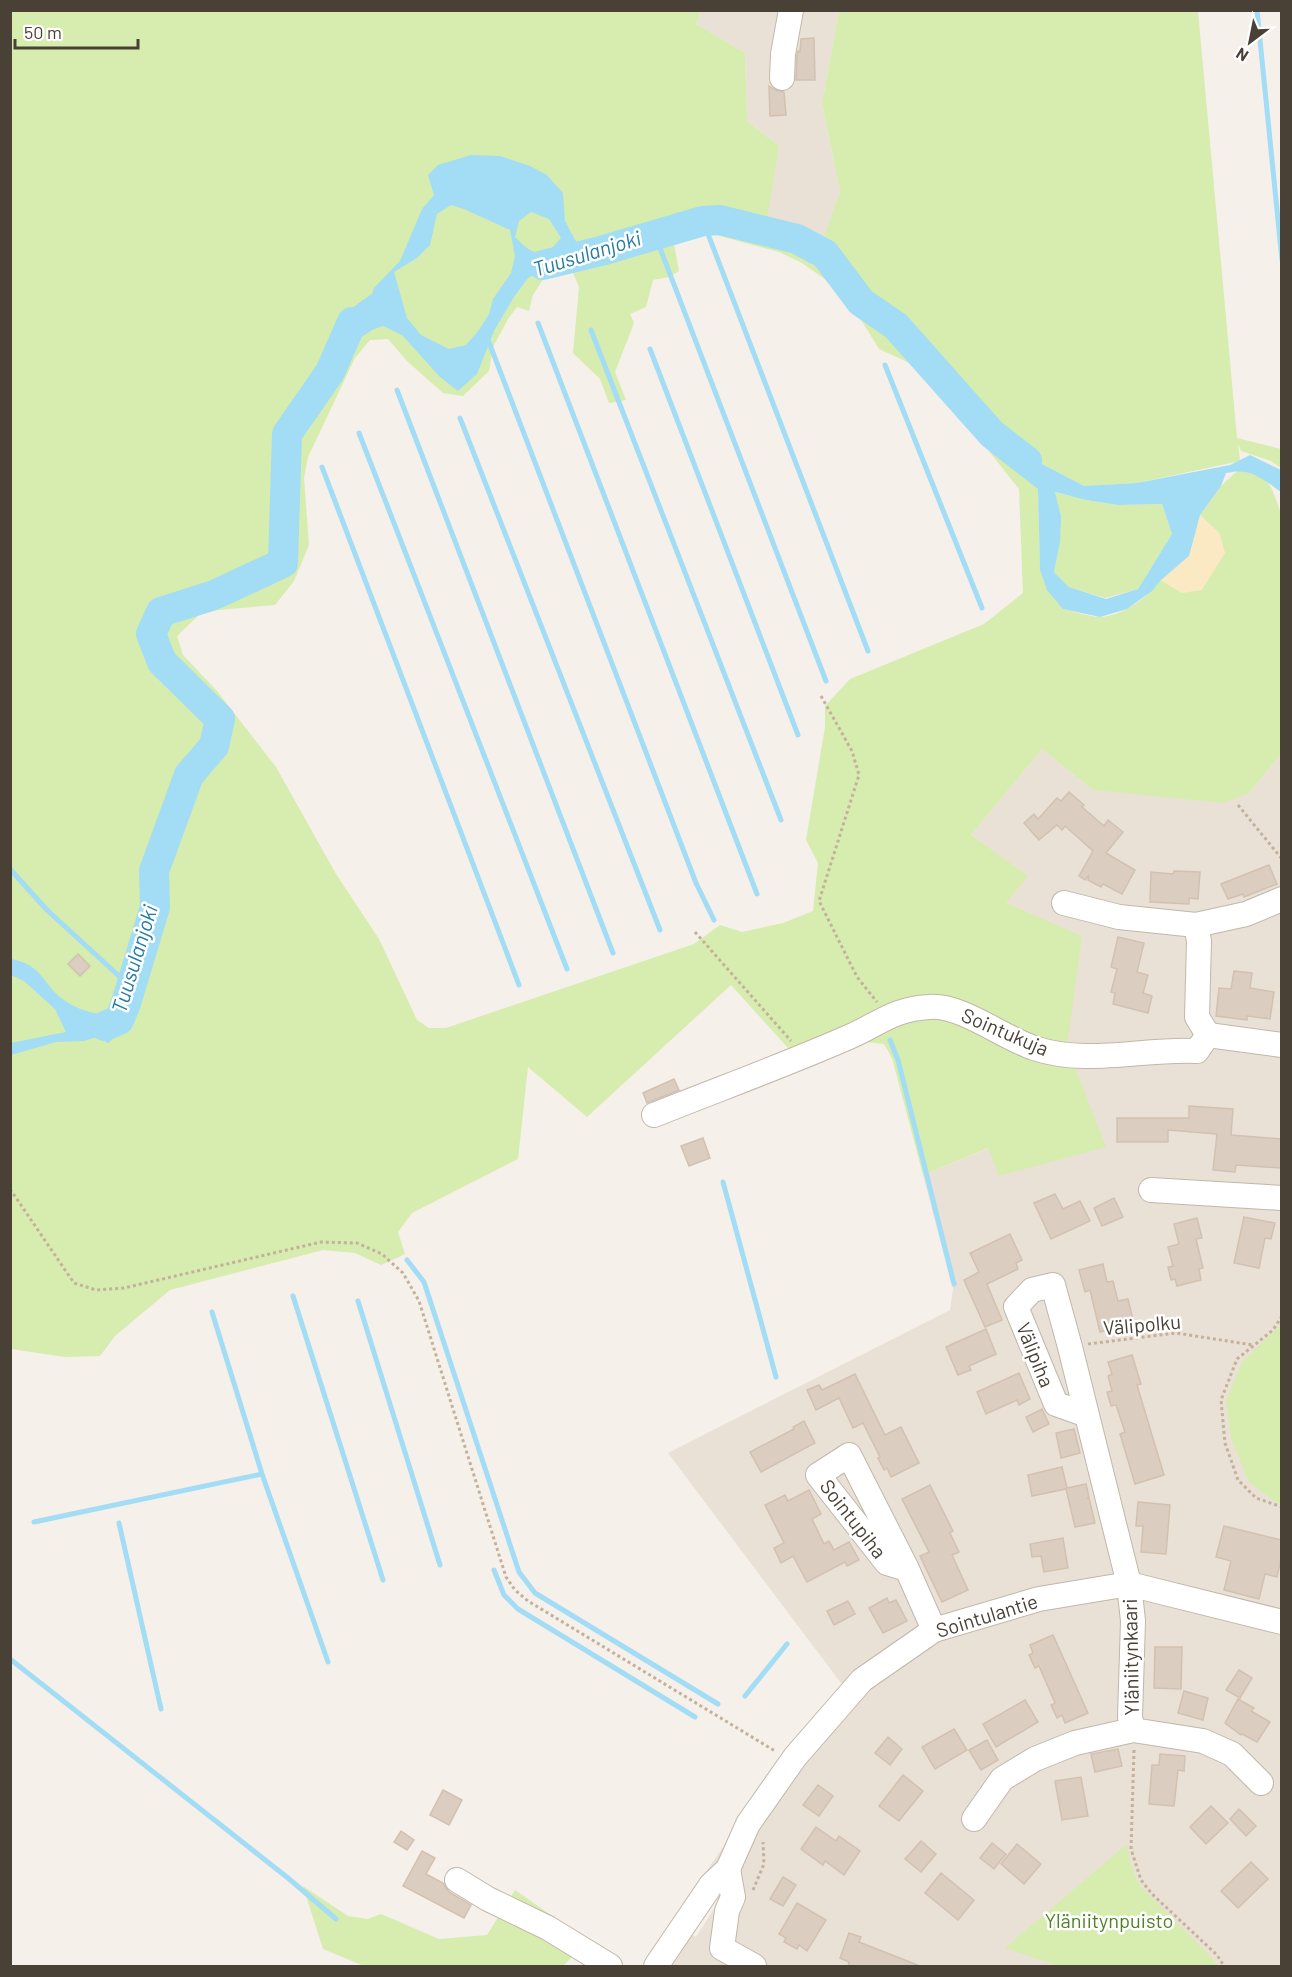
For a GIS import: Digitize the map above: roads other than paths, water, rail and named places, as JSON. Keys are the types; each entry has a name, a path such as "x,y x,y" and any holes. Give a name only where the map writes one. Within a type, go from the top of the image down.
{"street":[{"path":"782,78 783,54 791,10"},
{"path":"1064,903 1119,917 1196,925 1246,914 1281,899"},
{"path":"1196,925 1199,941 1197,1017 1208,1035 1281,1045"},
{"name":"Sointukuja","path":"654,1115 851,1036 893,1013 931,1006 951,1009 1032,1048 1063,1056 1197,1051 1208,1035"},
{"path":"1151,1190 1281,1198"},
{"name":"Välipiha","path":"1087,1415 1056,1404 1016,1307 1032,1290 1053,1285 1070,1347 1087,1415 1129,1584"},
{"name":"Sointupiha","path":"907,1569 934,1630"},
{"name":"Sointulantie","path":"728,1869 748,1824 793,1762 862,1680 934,1630 1039,1599 1129,1584 1281,1622"},
{"name":"Yläniitynkaari","path":"1129,1584 1133,1621 1130,1717 1133,1730"},
{"name":"Yläniitynkaari","path":"974,1819 1002,1779 1035,1759 1075,1743 1133,1730 1203,1741 1232,1754 1261,1783"},
{"path":"728,1869 733,1897 727,1911 722,1948 754,1966"},
{"path":"656,1966 711,1885 728,1869"},
{"path":"457,1880 488,1899 548,1928 610,1966"}],"water":[{"path":"471,155 500,156 530,166 547,175 563,193 565,221 583,259 540,271 528,278 494,331 477,374 458,391 440,377 402,335 383,326 355,341 340,363 333,357 336,334 342,319 372,294 374,288 400,261 422,209 434,195 428,175 438,165","holes":["451,205 510,230 515,256 511,273 493,299 489,314 479,330 466,345 449,349 421,335 407,318 394,272 417,258 430,245 437,214","531,212 549,219 561,238 547,254 529,249 515,237 519,221"]},
{"path":"999,431 1042,464 1084,486 1137,483 1230,465 1250,455 1281,470 1281,492 1256,475 1242,472 1226,473 1221,486 1200,515 1189,556 1161,580 1152,591 1127,609 1100,617 1063,609 1047,590 1040,570 1038,489 988,450","holes":["1055,492 1118,505 1162,504 1172,534 1138,589 1106,599 1069,587 1054,572 1060,542 1061,517"]},
{"path":"11,959 30,966 57,994 83,1010 103,1015 112,1003 116,990 138,1001 115,1037 108,1043 97,1037 84,1041 56,1042 11,1055 11,1043 66,1032 55,1009 24,981 11,975"}],"waterway":[{"path":"1257,10 1282,260"},
{"name":"Tuusulanjoki","path":"543,265 601,251 703,221 720,220 797,239 825,254 861,302 896,326 992,434 1027,461"},
{"path":"703,221 868,651"},
{"path":"655,235 826,681"},
{"name":"Tuusulanjoki","path":"105,1026 119,1020 126,1003 155,907 154,871 189,775 214,746 220,719 162,662 151,634 161,612 214,595 283,563 287,434 330,372 352,322"},
{"path":"538,323 757,894"},
{"path":"591,330 781,820"},
{"path":"487,337 696,883 714,920"},
{"path":"650,349 798,735"},
{"path":"885,365 982,608"},
{"path":"397,390 613,953"},
{"path":"460,418 660,930"},
{"path":"359,433 567,969"},
{"path":"322,467 519,985"},
{"path":"10,869 47,910 131,987"},
{"path":"890,1040 898,1060 954,1284"},
{"path":"723,1182 776,1377"},
{"path":"407,1260 424,1282 519,1572 535,1593 718,1704"},
{"path":"293,1296 383,1580"},
{"path":"358,1301 440,1565"},
{"path":"212,1312 262,1474 328,1662"},
{"path":"34,1522 262,1474"},
{"path":"119,1523 161,1709"},
{"path":"494,1570 504,1595 518,1609 695,1717"},
{"path":"745,1696 787,1644"},
{"path":"10,1659 288,1878 336,1919"}],"park label":[{"name":"Yläniitynpuisto","path":"1109,1921"}]}
